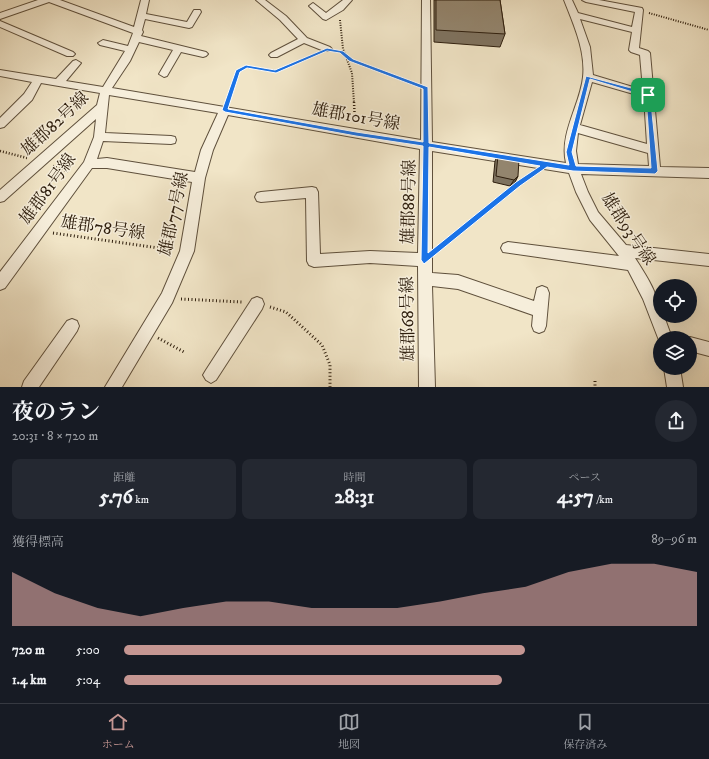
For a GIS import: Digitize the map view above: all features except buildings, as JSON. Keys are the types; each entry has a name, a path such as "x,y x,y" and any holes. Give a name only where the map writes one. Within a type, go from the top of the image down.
{"street":[{"path":"0,16 46,0"},
{"path":"52,0 138,35 203,54"},
{"name":"雄郡82号線","path":"0,197 102,107 105,91 131,50 138,35 145,0"},
{"path":"260,0 283,18 304,40 327,49"},
{"path":"313,6 326,16 337,3 348,0"},
{"name":"雄郡88号線","path":"424,260 426,0"},
{"name":"雄郡93号線","path":"568,0 588,63 588,77 569,152 573,168 584,197 599,223 624,252 653,303 663,331"},
{"path":"586,0 639,10 634,50 645,53 655,171"},
{"path":"142,16 189,25 197,12"},
{"path":"574,15 637,31"},
{"path":"0,24 70,54"},
{"path":"274,55 304,40"},
{"path":"103,43 131,50"},
{"path":"164,74 179,48"},
{"path":"59,82 76,63"},
{"name":"雄郡101号線","path":"0,73 225,110 356,134 573,168 709,173"},
{"path":"588,77 648,95"},
{"path":"0,123 28,97 38,79"},
{"name":"雄郡81号線","path":"0,283 89,164 99,137 102,107"},
{"name":"雄郡77号線","path":"113,387 166,298 187,251 199,178 207,150 225,110"},
{"path":"576,128 653,150"},
{"path":"99,137 171,140"},
{"path":"89,164 107,163 199,178"},
{"path":"261,198 312,192 314,260 370,257 424,260"},
{"path":"508,248 631,264"},
{"path":"624,252 709,260"},
{"name":"雄郡68号線","path":"424,260 427,387"},
{"path":"425,279 458,282 540,310"},
{"path":"539,326 542,293"},
{"path":"211,375 256,304"},
{"path":"30,387 72,326"},
{"path":"697,346 709,349"},
{"path":"673,375 675,387"}],"path":[{"path":"337,3 343,48 352,73 356,134"},
{"path":"639,10 709,30"},
{"path":"225,110 238,71 246,67 276,71 327,49 342,52 351,60 426,88"},
{"name":"雄郡68号線","path":"424,260 518,184 546,164"},
{"name":"雄郡78号線","path":"39,231 187,251"},
{"path":"166,298 256,304 286,312 322,345 330,365 330,387"},
{"path":"147,332 184,352"},
{"path":"595,381 595,387"}],"route":[{"path":"648,95 588,77 569,152 573,168 426,144 426,88 351,60 342,52 327,49 276,71 246,67 238,71 225,110 356,134 426,144 424,260 518,184 546,164 573,168 655,171 648,95"}]}
